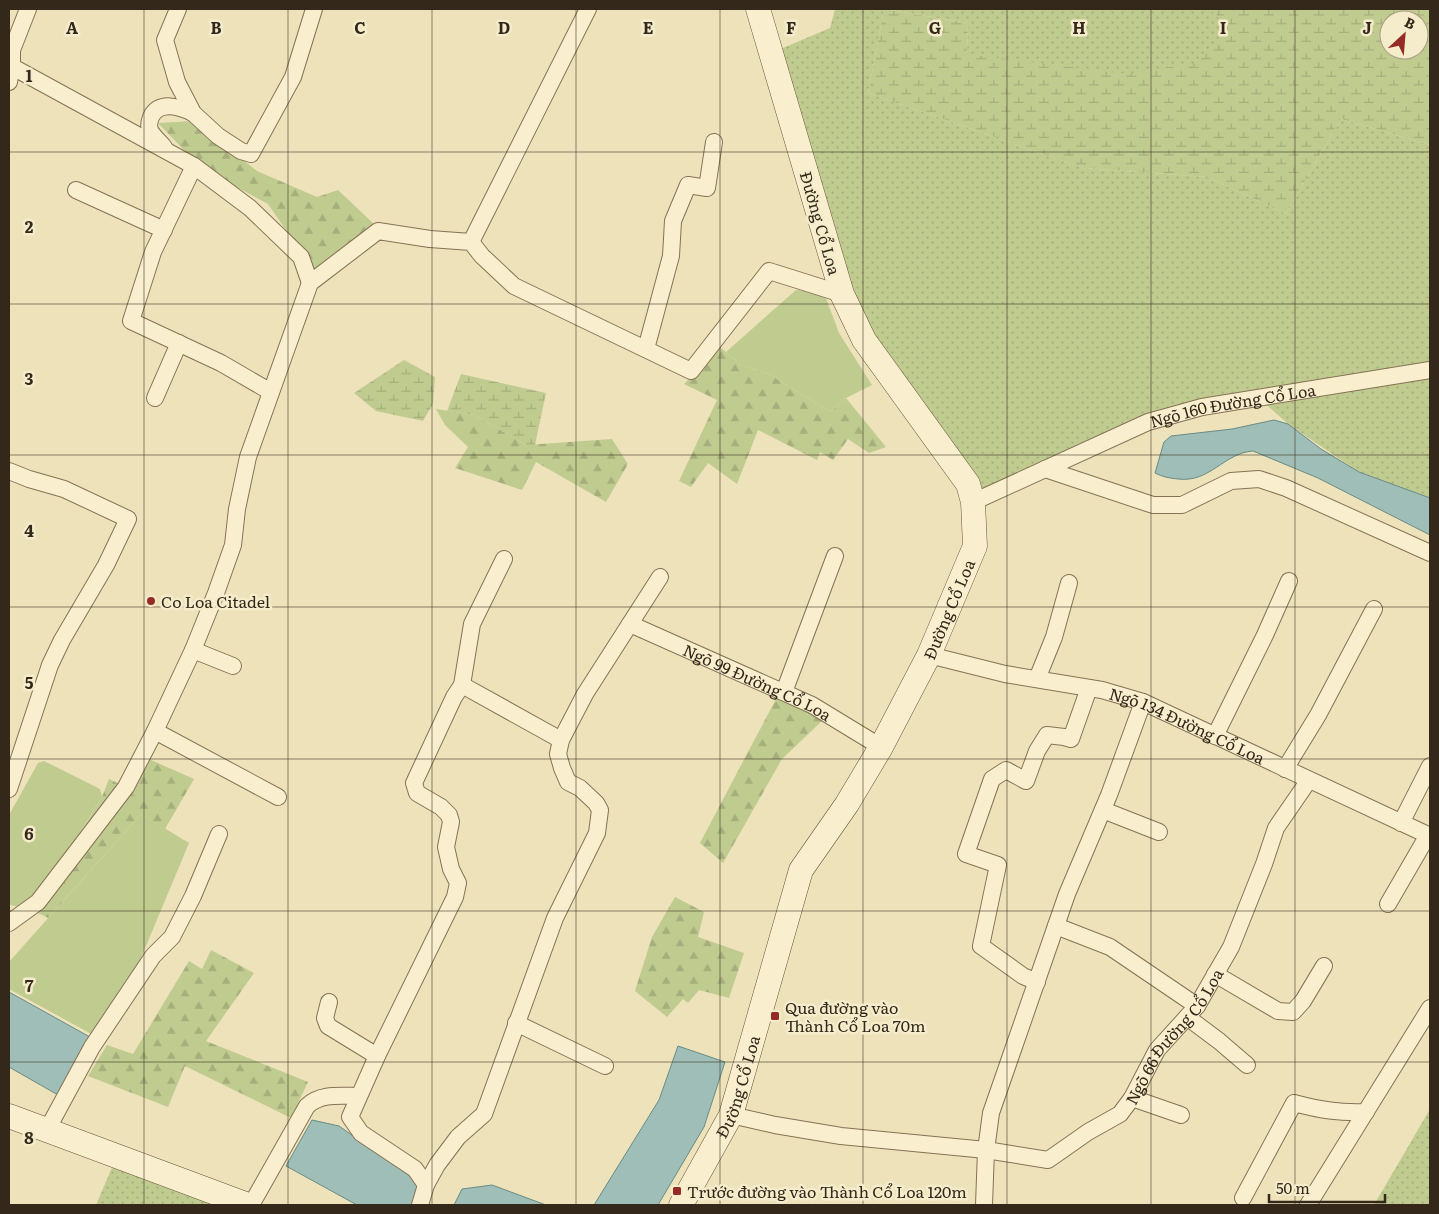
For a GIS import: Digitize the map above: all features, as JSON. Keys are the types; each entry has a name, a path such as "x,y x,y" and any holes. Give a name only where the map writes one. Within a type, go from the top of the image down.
{"street":[{"path":"28,9 12,50 10,71 194,166 250,208 301,257 310,283"},
{"path":"178,9 165,40 177,82 193,113 218,136 242,151 251,154 293,77 314,9"},
{"path":"471,242 588,9"},
{"name":"Đường Cổ Loa","path":"681,1205 731,1115 801,870 847,804 881,747 929,656 975,546 973,502 968,484 864,340 842,294 759,9"},
{"path":"168,153 151,132 149,123 154,112 165,106 180,108 193,113"},
{"path":"646,349 671,256 673,221 688,185 706,188 714,142"},
{"path":"194,166 153,252 131,321 221,363 271,392"},
{"path":"76,190 164,230"},
{"path":"9,922 38,902 44,895 126,787 155,731 193,650 233,545 248,457 310,283 378,232 471,242 482,256 514,286 691,371 769,271 842,294"},
{"path":"156,398 179,343"},
{"name":"Ngõ 160 Đường Cổ Loa","path":"973,502 1148,422 1202,407 1430,370"},
{"path":"1045,469 1153,505 1182,505 1231,481 1259,479 1286,488 1430,553"},
{"path":"9,471 29,479 64,488 128,519 106,565 62,640 50,665 9,789"},
{"path":"784,692 835,556"},
{"path":"426,1185 414,1169 361,1133 350,1117 377,1056 456,898 458,883 451,869 446,847 451,822 449,815 441,807 417,793 414,786 433,741 462,685 472,624 504,559"},
{"path":"420,1205 426,1185 437,1165 458,1137 484,1114 554,918 597,833 600,810 596,803 580,788 568,782 558,754 561,740 585,694 660,577"},
{"path":"1216,736 1289,581"},
{"path":"1037,679 1054,637 1069,583"},
{"path":"1285,769 1322,707 1374,609"},
{"name":"Ngõ 99 Đường Cổ Loa","path":"630,624 812,705 881,747"},
{"path":"193,650 233,666"},
{"name":"Ngõ 134 Đường Cổ Loa","path":"929,656 1005,674 1089,688 1143,702 1429,836"},
{"path":"462,685 561,740"},
{"path":"1037,982 1023,976 981,946 998,865 966,854 992,779 1006,770 1026,781 1037,750 1047,735 1071,739 1089,688"},
{"path":"984,1205 986,1150 990,1113 1067,894 1102,810 1143,702"},
{"path":"155,731 278,797"},
{"path":"1401,823 1430,766"},
{"name":"Ngõ 66 Đường Cổ Loa","path":"731,1115 775,1125 841,1136 986,1150 1048,1160 1088,1132 1113,1119 1127,1107 1157,1050 1192,1011 1231,947 1264,864 1276,828 1308,780"},
{"path":"1102,810 1159,832"},
{"path":"47,1130 92,1047 153,956 172,937 193,896 219,834"},
{"path":"1388,904 1429,836"},
{"path":"1056,926 1110,947 1192,1011 1247,1065"},
{"path":"1215,974 1278,1011 1293,1012 1303,1001 1324,966"},
{"path":"329,1002 325,1018 328,1026 377,1056"},
{"path":"1308,1205 1430,1008"},
{"path":"516,1022 605,1066"},
{"path":"9,1116 250,1205 307,1106 314,1100 327,1096 358,1096"},
{"path":"1132,1098 1181,1115"},
{"path":"1243,1198 1294,1103 1341,1113 1366,1112"}],"green space":[{"path":"835,9 884,9 868,93 1083,168 1207,177 1286,214 1341,119 1430,145 1430,498 1359,472 1288,424 1259,398 1148,422 973,502 864,340 771,53 830,28"},
{"path":"884,9 968,23 967,54 1229,28 1210,9 1430,9 1430,145 1341,119 1286,214 1207,177 1083,168 868,93"},
{"path":"885,9 1210,9 1229,28 1197,63 1126,74 967,54 968,23"},
{"path":"193,121 257,171 317,197 338,190 375,225 314,271 268,204 200,167 158,123"},
{"path":"796,290 824,293 839,333 872,385 846,398 830,412 769,374 741,365 726,352"},
{"path":"720,347 741,365 769,374 830,412 846,398 886,447 869,453 848,439 833,460 820,452 817,460 758,430 737,484 708,463 691,487 679,481 717,400 684,384"},
{"path":"404,360 435,377 433,404 423,421 376,411 354,393"},
{"path":"461,374 546,393 535,445 526,445 475,415 447,411"},
{"path":"436,409 475,415 526,445 612,439 628,464 606,502 536,462 522,490 455,468 468,447 445,425"},
{"path":"777,697 805,708 823,720 782,759 723,863 700,843"},
{"path":"142,756 194,779 165,829 141,814 48,918 26,907 38,902 102,797 109,779 126,787"},
{"path":"44,761 100,789 102,797 39,898 28,905 17,907 9,904 9,815 38,763"},
{"path":"141,814 189,843 141,958 95,1036 9,989 9,962"},
{"path":"675,897 704,912 698,937 744,953 729,998 699,990 688,1003 683,999 667,1017 635,991 652,937"},
{"path":"211,950 254,973 206,1041 308,1082 291,1118 185,1066 168,1107 88,1076 107,1045 133,1054 189,961 202,969"},
{"path":"1430,1109 1430,1205 1374,1205"},
{"path":"117,1156 243,1205 96,1205"}],"water":[{"path":"1274,420 1288,424 1321,449 1359,472 1430,498 1430,535 1318,478 1253,451 1234,457 1199,477 1178,479 1155,473 1164,442 1171,436 1232,429"},
{"path":"9,992 90,1037 58,1095 9,1067"},
{"path":"678,1046 725,1062 704,1127 658,1205 594,1205 659,1100"},
{"path":"312,1120 339,1126 417,1181 420,1193 413,1205 357,1205 286,1166"},
{"path":"492,1185 546,1205 454,1205 462,1189"}],"place":[{"name":"Co Loa Citadel","path":"151,601"},
{"name":"Qua đường vào Thành Cổ Loa 70m","path":"775,1016"},
{"name":"Trước đường vào Thành Cổ Loa 120m","path":"677,1191"}]}
